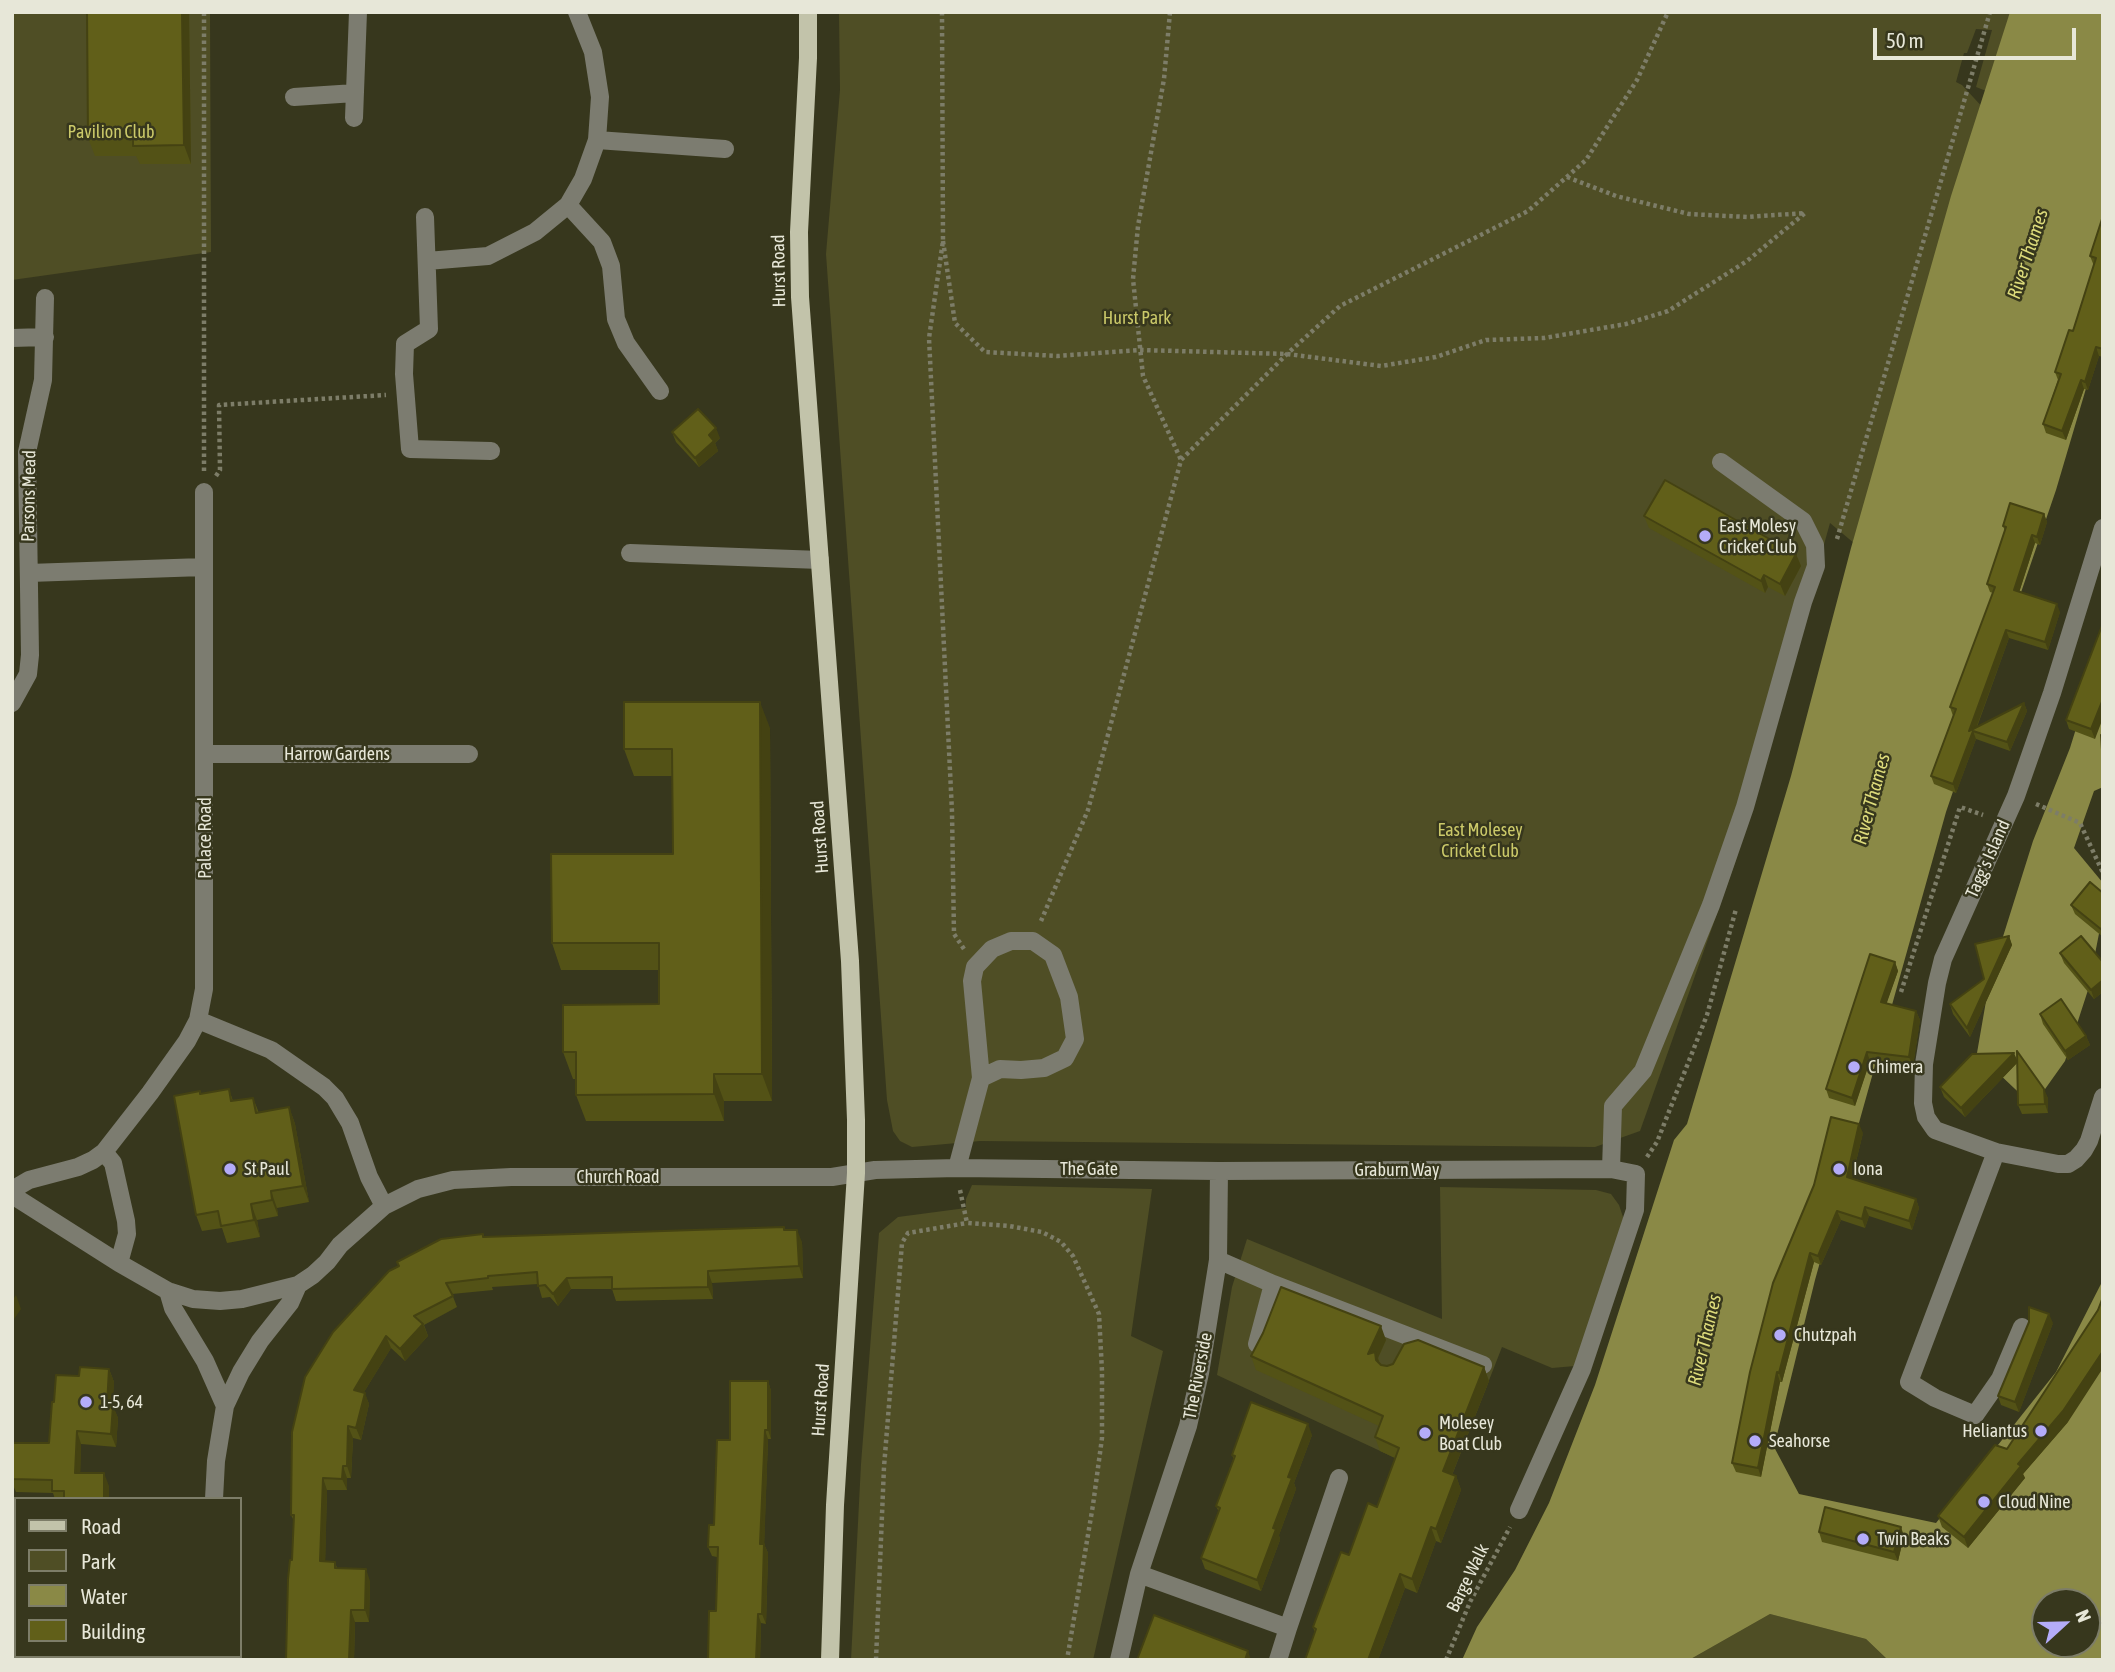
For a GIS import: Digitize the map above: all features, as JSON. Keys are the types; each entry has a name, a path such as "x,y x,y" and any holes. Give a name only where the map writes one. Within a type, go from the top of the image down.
{"main road":[{"name":"Hurst Road","path":"808,12 799,232 800,297 850,961 856,1107 856,1173 835,1505 830,1660"}],"street":[{"path":"354,118 358,12"},
{"path":"427,261 488,256 535,232 568,205 583,179 597,140 600,97 593,52 576,12"},
{"path":"294,97 355,93"},
{"path":"597,140 725,149"},
{"path":"568,205 602,242 611,266 616,319 626,343 660,391"},
{"path":"425,217 429,329 405,344 404,373 410,449 492,451"},
{"name":"Parsons Mead","path":"12,703 28,674 27,452 43,380 45,298"},
{"path":"12,338 45,337"},
{"path":"1611,1169 1613,1107 1643,1071 1711,905 1745,807 1803,602 1816,566 1815,545 1803,521 1721,463"},
{"name":"Palace Road","path":"12,1193 29,1180 78,1167 104,1152 187,1041 198,1020 204,989 204,492"},
{"name":"Tagg's Island","path":"2103,528 2052,694 2016,796 1943,959 1924,1064 1923,1102 1926,1117 1935,1130 1996,1152 2068,1164 2076,1159 2089,1141 2103,1097"},
{"path":"630,553 820,560"},
{"path":"29,573 203,567"},
{"name":"Harrow Gardens","path":"205,754 469,754"},
{"path":"856,1173 957,1168 981,1078 972,981 975,967 992,949 1011,941 1033,941 1053,955 1069,997 1075,1039 1065,1058 1044,1068 1000,1069 981,1078"},
{"path":"198,1020 271,1050 324,1087 335,1098 350,1122 369,1177 384,1206"},
{"path":"104,1152 113,1163 127,1221 127,1234 119,1263"},
{"path":"1996,1152 1909,1382 1935,1398 1975,1415 2000,1379 2022,1327"},
{"name":"The Gate","path":"957,1168 1156,1170"},
{"name":"Graburn Way","path":"1156,1170 1611,1169 1636,1174 1635,1210 1582,1369 1519,1510"},
{"name":"The Riverside","path":"1119,1660 1139,1574 1188,1426 1200,1373 1218,1260 1219,1171"},
{"name":"Church Road","path":"12,1193 119,1263 168,1291 193,1299 220,1301 251,1297 298,1284 313,1275 340,1245 384,1206 418,1189 453,1180 524,1177 832,1177 856,1173"},
{"path":"1218,1260 1406,1342 1483,1365"},
{"path":"214,1497 216,1461 225,1406 241,1372 260,1341 290,1303 298,1284"},
{"path":"1257,1344 1273,1284"},
{"path":"168,1291 173,1308 205,1361 225,1406"},
{"path":"1278,1660 1339,1478"},
{"path":"1139,1574 1288,1628"}],"path":[{"path":"204,12 204,492"},
{"path":"942,12 943,241 955,323 985,352 1058,356 1140,350 1287,354 1381,366 1436,357 1486,340 1544,338 1626,324 1668,311 1747,261 1805,213 1747,217 1689,214 1616,196 1567,177"},
{"path":"1170,12 1164,79 1138,226 1132,279 1143,376 1181,460"},
{"path":"1033,941 1088,810 1181,460 1287,354 1340,306 1528,211 1586,160 1637,80 1668,12"},
{"path":"1836,543 1990,12"},
{"path":"943,241 929,338 953,812 954,933 975,967"},
{"path":"204,492 220,470 219,405 390,394 404,373"},
{"path":"2038,804 2080,823 2103,873"},
{"path":"1901,992 1960,807"},
{"path":"957,1168 967,1223"},
{"path":"876,1660 884,1467 902,1243 908,1233 967,1223 1042,1232 1061,1242 1073,1256 1099,1314 1102,1438 1067,1660"},
{"name":"Barge Walk","path":"1446,1660 1470,1602 1519,1510"}],"green space":[{"name":"Pavilion Club","path":"12,12 210,12 211,252 12,280"},
{"name":"Hurst Park","path":"839,12 2030,12 1999,96 1976,87 1992,30 1976,29 1967,53 1964,53 1956,82 1986,111 1861,549 1830,523 1736,860 1640,1131 1595,1147 980,1141 912,1147 900,1141 893,1131 887,1100 826,254 840,90"},
{"path":"972,1185 1152,1189 1131,1336 1163,1351 1093,1660 851,1660 861,1464 879,1233 898,1217 966,1208 966,1199"},
{"path":"1440,1187 1596,1190 1611,1194 1619,1205 1624,1220 1575,1366 1552,1368 1502,1347 1449,1483 1217,1375 1232,1287 1247,1239 1442,1319"},
{"path":"1770,1614 1866,1639 1888,1660 1689,1660"}],"water":[{"name":"River Thames","path":"2010,12 2103,12 2103,331 2056,490 1946,812 1815,1280 1774,1447 1799,1494 1936,1523 2056,1372 2103,1280 2103,1660 1888,1660 1866,1639 1770,1614 1689,1660 1462,1660 1477,1627 1515,1570 1549,1503 1595,1385 1674,1140 1687,1124 1791,776 1851,548 1951,196"},
{"path":"2103,642 2103,787 2094,791 2074,848 2103,883 2103,913 2088,990 2065,1061 2033,1106 1977,1053 1990,978 2033,841 2070,748"}],"building":[{"path":"87,12 182,12 184,145 133,146 133,137 88,138"},
{"path":"2103,216 2103,349 2096,347 2085,382 2081,380 2062,431 2043,424 2061,374 2055,372 2069,330 2073,331 2096,258 2090,256"},
{"path":"698,409 716,428 709,435 714,441 695,458 672,432"},
{"path":"1665,480 1796,554 1780,584 1764,575 1761,581 1644,516"},
{"path":"2010,503 2044,514 2037,537 2032,535 2014,590 2057,604 2045,642 2006,630 1969,731 2024,703 2007,742 1973,731 1953,784 1931,776 1956,709 1950,707 1995,587 1987,584 2006,527 2003,526"},
{"path":"2103,623 2103,699 2091,729 2066,720"},
{"path":"624,702 760,702 762,1074 714,1074 714,1094 576,1095 576,1052 563,1052 563,1005 659,1004 659,943 552,943 551,854 673,854 672,749 624,749"},
{"path":"2090,882 2103,893 2102,930 2071,905"},
{"path":"2009,936 1967,1028 1950,1004 1984,979 1975,944"},
{"path":"2081,936 2103,962 2103,980 2091,990 2060,953"},
{"path":"1870,954 1895,962 1881,1002 1916,1011 1909,1057 1867,1052 1852,1098 1826,1089"},
{"path":"2061,999 2086,1036 2065,1051 2040,1014"},
{"path":"2017,1051 2044,1089 2045,1104 2018,1105"},
{"path":"2014,1053 1961,1108 1940,1087 1972,1054"},
{"name":"St Paul","path":"229,1089 231,1101 253,1098 256,1113 289,1107 303,1186 271,1191 272,1200 251,1204 254,1220 221,1226 218,1211 196,1215 174,1096"},
{"path":"1831,1117 1859,1124 1847,1177 1916,1199 1909,1221 1865,1207 1862,1219 1837,1211 1818,1256 1810,1253 1779,1373 1777,1372 1758,1468 1732,1463 1750,1372 1773,1283 1814,1185"},
{"path":"784,1227 784,1230 797,1230 799,1266 708,1271 708,1287 612,1289 612,1277 567,1278 553,1294 545,1285 538,1286 537,1272 446,1283 453,1296 414,1316 423,1324 400,1349 386,1336 354,1390 365,1393 356,1428 348,1426 347,1466 343,1466 342,1479 323,1478 320,1561 335,1562 335,1568 366,1569 365,1610 351,1610 349,1660 286,1660 288,1579 292,1560 294,1515 291,1515 292,1432 305,1377 333,1332 389,1271 399,1266 397,1262 441,1239 483,1234 483,1237"},
{"path":"1281,1287 1381,1326 1368,1354 1375,1352 1376,1360 1381,1365 1393,1364 1404,1344 1418,1340 1484,1367 1443,1471 1456,1476 1436,1529 1431,1527 1412,1579 1400,1574 1368,1660 1305,1660 1316,1629 1313,1627 1341,1552 1349,1555 1368,1503 1377,1507 1399,1448 1375,1437 1383,1416 1251,1356"},
{"path":"2103,1297 2103,1351 2063,1411 2018,1464 2021,1466 1964,1537 1938,1516 1995,1445 2007,1449 2098,1310"},
{"path":"2029,1307 2049,1314 2015,1402 1998,1396 2029,1322"},
{"path":"80,1367 109,1369 107,1405 113,1405 111,1434 77,1431 75,1473 104,1473 104,1497 64,1497 64,1491 52,1491 52,1480 12,1479 12,1443 49,1443 56,1375 79,1376"},
{"path":"730,1381 768,1381 768,1430 765,1430 760,1544 764,1544 762,1614 758,1614 756,1660 708,1660 709,1611 716,1611 718,1547 708,1547 709,1525 714,1525 717,1440 730,1440"},
{"path":"1251,1402 1308,1424 1288,1477 1292,1478 1257,1580 1201,1558 1220,1508 1216,1506"},
{"name":"Twin Beaks","path":"1825,1507 1901,1527 1894,1552 1819,1532"},
{"path":"1154,1615 1248,1651 1245,1660 1137,1660"},
{"path":"56,1658 120,1658 120,1660"}],"place":[{"name":"East Molesy Cricket Club","path":"1705,536"},
{"name":"Chimera","path":"1854,1067"},
{"name":"St Paul","path":"230,1169"},
{"name":"Iona","path":"1839,1169"},
{"name":"Chutzpah","path":"1780,1335"},
{"name":"1-5, 64","path":"86,1402"},
{"name":"Heliantus","path":"2041,1431"},
{"name":"Molesey Boat Club","path":"1425,1433"},
{"name":"Seahorse","path":"1755,1441"},
{"name":"Cloud Nine","path":"1984,1502"},
{"name":"Twin Beaks","path":"1863,1539"}],"park label":[{"name":"East Molesey Cricket Club","path":"1480,840"}]}
